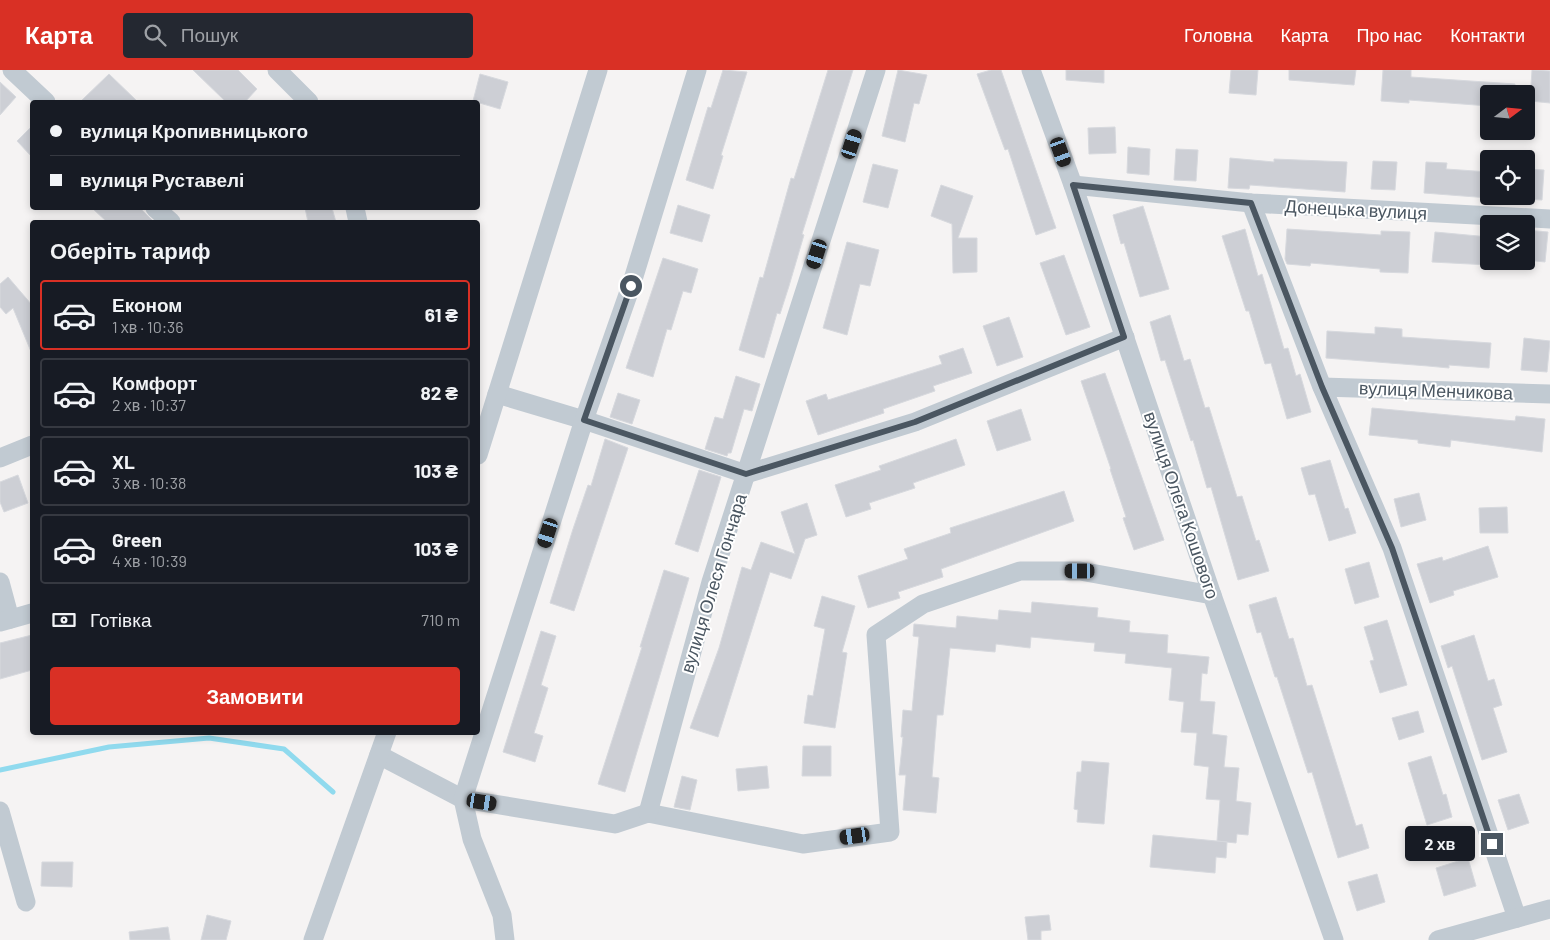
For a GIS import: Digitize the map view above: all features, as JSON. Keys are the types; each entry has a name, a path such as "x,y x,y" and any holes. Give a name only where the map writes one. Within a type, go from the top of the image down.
{"street":[{"path":"12,70 44,100"},
{"path":"277,70 307,100"},
{"path":"505,940 502,915 472,839 463,799 584,420 631,286 697,70"},
{"name":"вулиця Олеся Гончара","path":"648,813 711,582 876,70"},
{"name":"вулиця Олега Кошового","path":"1031,70 1073,185 1212,595 1334,940"},
{"path":"480,449 594,72"},
{"name":"Донецька вулиця","path":"1073,185 1251,203 1550,218"},
{"path":"1251,203 1322,387 1392,548 1516,918"},
{"path":"157,210 169,220"},
{"path":"497,394 584,420 746,474 915,422 1124,337"},
{"name":"вулиця Менчикова","path":"1322,387 1550,394"},
{"path":"0,458 30,446"},
{"path":"379,755 463,799 615,824 648,813 803,844 890,832 876,635 923,604 1020,571 1080,571 1212,595"},
{"path":"0,582 5,620 30,614"},
{"path":"313,940 386,735"},
{"path":"0,811 26,902"},
{"path":"1438,940 1550,909"}],"building":[{"path":"193,70 238,70 257,89 247,100 224,100"},
{"path":"723,70 747,72 721,155 723,156 713,189 686,180 708,107 711,108"},
{"path":"828,70 853,70 802,234 804,235 789,286 780,314 777,313 764,358 739,350 760,277 763,278 791,178 794,179"},
{"path":"898,70 927,75 919,104 914,103 905,142 882,136"},
{"path":"991,70 1001,70 1056,228 1036,235 1008,149 1005,150 977,74"},
{"path":"1066,70 1104,70 1104,83 1066,80"},
{"path":"1231,70 1258,70 1256,95 1229,93"},
{"path":"1289,70 1356,70 1354,85 1289,80"},
{"path":"1383,70 1411,70 1411,77 1515,84 1480,85 1480,105 1409,100 1409,103 1381,101"},
{"path":"1532,70 1550,71 1550,103 1535,102 1535,85 1531,85"},
{"path":"109,74 136,100 82,100"},
{"path":"480,74 508,82 500,109 480,103 480,100 473,100"},
{"path":"0,82 16,97 0,115"},
{"path":"1115,127 1116,153 1089,154 1088,128"},
{"path":"30,128 30,155 17,141"},
{"path":"1128,147 1150,149 1149,175 1127,173"},
{"path":"1176,149 1198,150 1196,181 1174,180"},
{"path":"1230,158 1274,162 1274,159 1347,162 1345,192 1250,185 1249,189 1228,188"},
{"path":"1373,161 1397,162 1395,190 1371,189"},
{"path":"1426,162 1447,163 1446,169 1480,171 1480,197 1424,193"},
{"path":"873,164 898,170 888,208 863,202"},
{"path":"1535,170 1544,170 1542,200 1535,200"},
{"path":"941,185 973,196 958,238 977,238 977,272 953,273 952,224 931,216"},
{"path":"678,205 710,215 702,242 670,233"},
{"path":"1143,206 1169,289 1140,297 1124,243 1121,244 1113,215"},
{"path":"94,210 142,210 152,220 105,220"},
{"path":"305,210 333,210 335,220 308,220"},
{"path":"1245,229 1258,276 1262,274 1284,349 1288,348 1296,376 1300,374 1311,412 1287,419 1271,363 1265,364 1249,311 1246,311 1222,236"},
{"path":"1287,229 1381,235 1381,231 1410,232 1408,273 1380,272 1380,269 1311,263 1310,266 1287,264 1285,259"},
{"path":"1535,231 1548,232 1545,262 1535,261"},
{"path":"1435,232 1480,236 1480,265 1432,262"},
{"path":"847,242 879,250 870,286 860,284 847,335 823,328"},
{"path":"1064,255 1090,327 1066,335 1040,263"},
{"path":"663,258 698,269 691,293 683,291 671,330 667,329 653,377 626,368"},
{"path":"8,277 30,303 30,349 13,308 6,314 0,307 0,284"},
{"path":"1170,315 1184,361 1190,359 1205,408 1209,407 1237,497 1242,496 1256,541 1259,540 1269,571 1238,580 1211,487 1207,488 1193,440 1191,441 1165,360 1161,361 1150,322"},
{"path":"1009,317 1023,357 997,366 983,326"},
{"path":"1375,327 1402,329 1402,337 1491,343 1489,368 1449,365 1449,368 1326,358 1327,331 1375,334"},
{"path":"1524,338 1550,341 1547,372 1521,370"},
{"path":"963,348 972,373 933,386 935,391 883,409 884,413 818,435 806,401 826,394 828,400 942,364 939,356"},
{"path":"1105,373 1164,540 1134,550 1123,518 1126,517 1111,469 1081,381"},
{"path":"736,376 760,384 752,411 744,409 731,453 728,453 727,456 705,449 715,417 723,419"},
{"path":"618,393 640,400 632,424 610,417"},
{"path":"1372,408 1515,421 1516,416 1545,419 1542,452 1451,440 1450,447 1418,443 1418,440 1369,435"},
{"path":"1021,409 1031,440 997,451 987,421"},
{"path":"605,439 628,448 574,611 550,603 573,529 588,485 591,486"},
{"path":"956,439 965,465 913,483 915,488 869,503 871,509 846,517 835,485 881,470 879,466"},
{"path":"1330,460 1345,509 1348,508 1356,533 1329,541 1315,494 1309,495 1301,468"},
{"path":"699,470 721,477 698,552 675,544"},
{"path":"18,475 28,503 4,512 0,502 0,482"},
{"path":"1064,491 1074,521 941,569 943,577 898,592 900,598 868,608 858,576 908,559 904,549 951,533 950,528"},
{"path":"1419,493 1426,520 1401,527 1394,499"},
{"path":"807,503 817,535 805,539 791,579 770,572 718,737 690,728 719,648 742,567 751,570 761,542 795,554 781,512"},
{"path":"1507,507 1508,533 1480,533 1479,508"},
{"path":"1488,546 1498,577 1453,591 1454,595 1430,603 1417,564 1442,557 1443,561"},
{"path":"1369,562 1379,597 1355,604 1345,569"},
{"path":"664,570 689,578 625,792 598,784 642,647 640,647"},
{"path":"822,596 855,606 842,652 847,653 835,728 804,723 808,695 813,696 825,629 814,626"},
{"path":"1276,597 1289,639 1293,638 1307,686 1312,685 1356,826 1362,824 1369,848 1338,858 1312,772 1308,773 1277,677 1275,677 1261,632 1257,633 1249,605"},
{"path":"1032,602 1098,608 1097,617 1130,621 1129,632 1168,635 1167,653 1209,657 1207,674 1202,673 1200,701 1215,702 1212,734 1227,736 1224,767 1239,768 1236,801 1251,803 1248,835 1237,834 1236,843 1217,841 1220,800 1206,799 1209,767 1194,765 1197,733 1181,732 1184,702 1169,700 1172,668 1125,663 1126,654 1094,651 1095,643 1031,637 1030,648 996,644 995,652 950,648 943,715 937,715 932,777 939,778 936,813 903,810 906,775 899,775 903,737 901,737 903,710 912,711 919,637 913,636 914,624 956,628 957,616 998,620 999,610 1031,613"},
{"path":"1387,620 1407,685 1380,693 1370,661 1374,660 1364,627"},
{"path":"541,631 556,636 541,685 548,688 534,733 543,736 535,762 503,752"},
{"path":"1474,635 1488,681 1494,679 1502,705 1493,708 1507,752 1482,760 1452,666 1448,668 1441,646"},
{"path":"30,636 30,671 0,679 0,643"},
{"path":"1418,711 1424,732 1399,740 1392,718"},
{"path":"803,746 831,746 831,776 802,776"},
{"path":"1431,756 1443,795 1446,794 1452,817 1427,825 1408,763"},
{"path":"1082,761 1109,763 1104,824 1077,822 1078,810 1074,809 1077,772 1081,772"},
{"path":"767,766 769,788 738,791 736,769"},
{"path":"682,776 697,780 690,810 674,807"},
{"path":"1519,794 1529,823 1508,830 1498,800"},
{"path":"1153,835 1227,842 1226,858 1216,857 1215,873 1150,867"},
{"path":"1468,858 1476,886 1444,896 1436,868"},
{"path":"42,862 73,862 72,887 41,886"},
{"path":"1377,874 1385,902 1357,911 1348,882"},
{"path":"207,915 231,921 226,940 201,940"},
{"path":"1049,915 1051,930 1041,931 1041,940 1028,940 1025,917"},
{"path":"168,927 170,940 130,940 129,932"}],"waterway":[{"path":"0,770 109,747 209,738 284,749 333,792"}],"route":[{"path":"631,286 584,420 746,474 915,422 1124,337 1073,185 1251,203 1322,387 1392,548 1492,844"}]}
